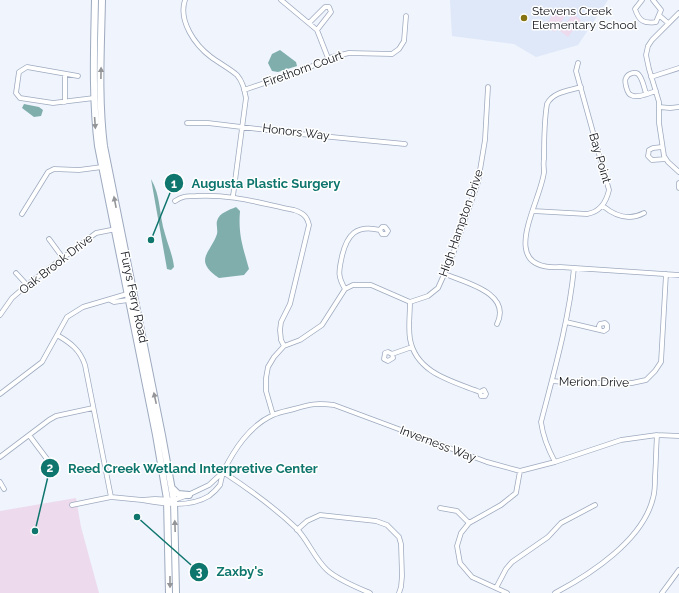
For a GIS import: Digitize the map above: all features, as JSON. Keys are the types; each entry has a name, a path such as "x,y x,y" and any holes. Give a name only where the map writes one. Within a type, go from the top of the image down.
{"main road":[{"name":"Furys Ferry Road","path":"95,0 95,124 102,167 161,428 172,487 170,593"},
{"name":"Furys Ferry Road","path":"102,0 102,125 128,297 171,501 176,593"},
{"path":"172,487 178,494 189,495"}],"street":[{"path":"185,0 185,21 200,48 237,76 244,85 246,98 233,196"},
{"path":"280,0 317,30 328,58"},
{"path":"642,0 635,9 637,14 645,23 649,24 656,22 662,10 653,0"},
{"path":"309,23 325,7 329,7 331,12 317,30"},
{"path":"679,13 652,40 648,46 646,55 659,107 662,147 666,159 679,172"},
{"name":"Firethorn Court","path":"244,90 308,68 328,58 349,53 392,54 399,48 404,40 406,16"},
{"path":"660,16 668,23"},
{"path":"656,22 662,29"},
{"name":"Bay Point","path":"578,63 576,72 609,190 608,197 602,206"},
{"path":"78,76 27,67 19,72 16,90 20,98 53,102 94,98"},
{"path":"651,77 679,68"},
{"path":"65,74 65,102"},
{"path":"646,93 638,74 629,74 626,77 625,80 628,93 631,96 636,96 656,91"},
{"name":"High Hampton Drive","path":"410,302 428,296 438,288 445,274 478,182 485,140 488,87"},
{"path":"581,87 556,95 550,98 547,104 544,172 526,228 526,250 529,256 538,265 546,268 574,268 679,275"},
{"path":"659,107 679,107"},
{"name":"Honors Way","path":"187,123 208,122 300,134 405,144"},
{"path":"662,147 649,150 648,156 652,160 666,159"},
{"path":"22,214 48,172 54,169 79,170 102,167"},
{"path":"679,183 679,188"},
{"path":"175,201 180,197 206,195 233,196 294,210 303,213 307,218 309,226 290,304 281,322 280,340 284,346"},
{"path":"533,210 587,214 594,212 602,206 610,212 623,216 637,217 644,214"},
{"name":"Oak Brook Drive","path":"0,315 12,298 27,285 96,233 117,228"},
{"path":"345,289 339,275 345,243 349,236 356,231 363,229 375,228 380,230"},
{"path":"49,239 63,258"},
{"path":"555,462 546,444 541,422 566,322 572,291 574,268"},
{"path":"16,273 27,285"},
{"path":"445,274 482,290 494,298 500,309 501,315 497,324"},
{"name":"Merion Drive","path":"552,381 577,383 632,383 646,380 661,362 666,274"},
{"path":"273,415 266,390 268,366 284,346 300,340 322,325 345,289 353,285 371,286 410,302 410,337 412,347 417,358 431,372 480,392"},
{"path":"0,394 42,362 67,317 83,307 110,300 113,297 128,297"},
{"path":"566,322 600,330"},
{"path":"57,335 74,346 82,358 111,497"},
{"path":"392,354 412,347"},
{"name":"Inverness Way","path":"171,501 206,487 222,472 242,439 258,425 273,415 317,403 334,405 487,462 520,471 555,462 621,440 657,435 679,436"},
{"path":"0,457 56,416 93,408"},
{"path":"29,435 50,463"},
{"path":"555,593 586,576 639,530 648,514 654,497 657,435"},
{"path":"507,593 472,577 460,562 457,546 461,533 468,522 501,505 516,493 520,471"},
{"path":"222,472 268,503 297,530 326,570 370,593"},
{"name":"Inverness Way","path":"211,494 220,485 222,472"},
{"path":"0,482 4,489"},
{"path":"72,505 111,497 142,500 155,498 191,503 211,494 206,487"},
{"path":"496,588 506,568 512,562 548,537 561,523 595,505"},
{"path":"440,508 457,511 468,522"},
{"path":"297,530 307,522 320,515 376,521 387,525 399,537 402,576 399,593"},
{"path":"662,593 679,570"}],"shaded area":[{"name":"Stevens Creek Elementary School","path":"450,0 608,0 578,45 536,57 514,44 452,36"},
{"path":"555,10 565,16 555,32 545,27"},
{"path":"573,14 581,20 568,37 560,31"},
{"path":"280,50 296,62 297,66 278,72 272,71 268,63 272,54"},
{"path":"24,104 39,107 43,110 41,116 34,117 22,108"},
{"path":"151,179 157,192 163,227 173,259 174,267 171,270 167,269"},
{"path":"236,207 240,211 240,234 249,269 244,275 219,278 211,272 205,261 217,234 218,218 225,212"},
{"path":"76,498 81,527 99,593 0,593 0,511"}],"place":[{"name":"Stevens Creek Elementary School","path":"524,18"},
{"name":"Augusta Plastic Surgery","path":"151,240"},
{"name":"Zaxby's","path":"137,517"},
{"name":"Reed Creek Wetland Interpretive Center","path":"35,531"}]}
